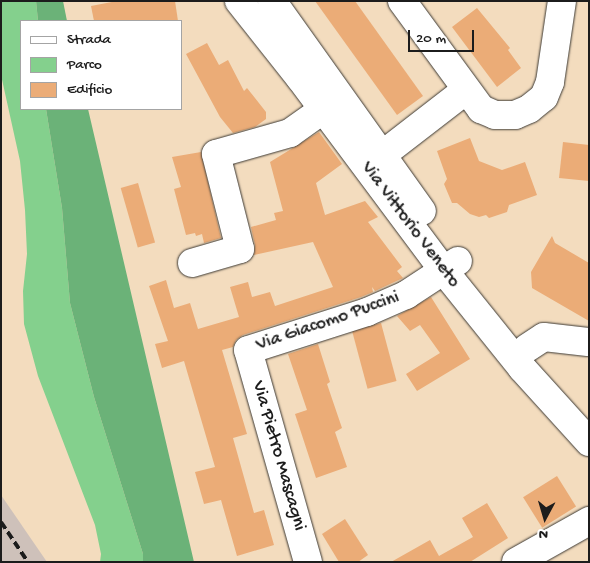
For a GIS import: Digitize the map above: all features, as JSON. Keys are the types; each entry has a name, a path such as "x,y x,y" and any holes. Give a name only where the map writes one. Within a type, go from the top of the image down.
{"street":[{"name":"Via Vittorio Veneto","path":"239,1 382,155 451,266 589,415"},
{"name":"Via Vittorio Veneto","path":"272,1 332,103 451,266 522,368 589,442"},
{"path":"402,1 481,109 495,115 515,115 529,109 544,96 550,82 562,1"},
{"path":"382,155 466,90"},
{"path":"192,263 240,249 216,154 290,133 332,103"},
{"name":"Via Giacomo Puccini","path":"248,350 367,312 406,295 451,266"},
{"path":"527,348 544,337 588,342"},
{"name":"Via Pietro Mascagni","path":"248,350 308,562"},
{"path":"516,562 589,521"}],"shaded area":[{"path":"1,495 47,562 1,562"}],"green space":[{"path":"1,1 36,1 38,20 20,20 20,110 46,110 62,208 70,303 94,397 143,554 143,562 100,562 101,554 95,525 38,376 24,324 23,291 27,254 20,161 1,75"},
{"path":"36,1 63,1 67,20 38,20"},
{"path":"46,110 88,110 194,562 143,562 143,554 94,397 70,303 62,208"}],"building":[{"path":"117,1 175,1 178,20 94,20 91,6"},
{"path":"315,1 355,1 423,96 397,115"},
{"path":"477,8 510,48 508,50 521,68 497,87 452,27"},
{"path":"207,43 219,65 228,60 244,91 247,88 266,112 266,119 255,127 233,133 220,117 186,54"},
{"path":"319,132 342,164 316,183 325,215 365,201 378,217 368,222 402,267 397,271 403,278 375,291 372,287 373,292 361,297 243,335 236,340 233,347 222,350 247,434 233,438 254,513 264,510 274,545 237,556 221,500 204,504 195,472 215,467 184,361 162,368 155,344 168,341 149,286 166,280 174,308 190,303 198,329 239,317 230,287 248,282 252,297 270,292 275,306 333,287 313,242 254,255 255,245 251,227 276,220 274,213 283,211 270,162"},
{"path":"470,138 479,161 502,170 525,162 537,195 509,205 507,212 489,218 486,215 479,217 470,214 457,203 452,203 444,184 447,179 437,151"},
{"path":"563,142 589,145 589,181 559,178"},
{"path":"201,152 221,238 204,243 202,234 196,236 195,233 186,235 174,189 181,187 172,157"},
{"path":"138,183 155,243 138,248 121,188"},
{"path":"552,236 555,243 589,263 589,321 532,288 531,272"},
{"path":"431,297 470,359 417,391 406,374 440,353 420,325 410,331 397,316"},
{"path":"381,323 397,381 368,389 352,331"},
{"path":"318,344 330,382 327,384 342,428 335,432 347,467 316,478 295,414 307,410 288,354"},
{"path":"557,476 576,507 542,528 523,497"},
{"path":"487,503 508,538 470,562 391,562 430,540 439,556 473,537 462,518"},
{"path":"345,519 368,555 358,562 339,562 322,534"}],"railway":[{"path":"1,522 28,562"}]}
